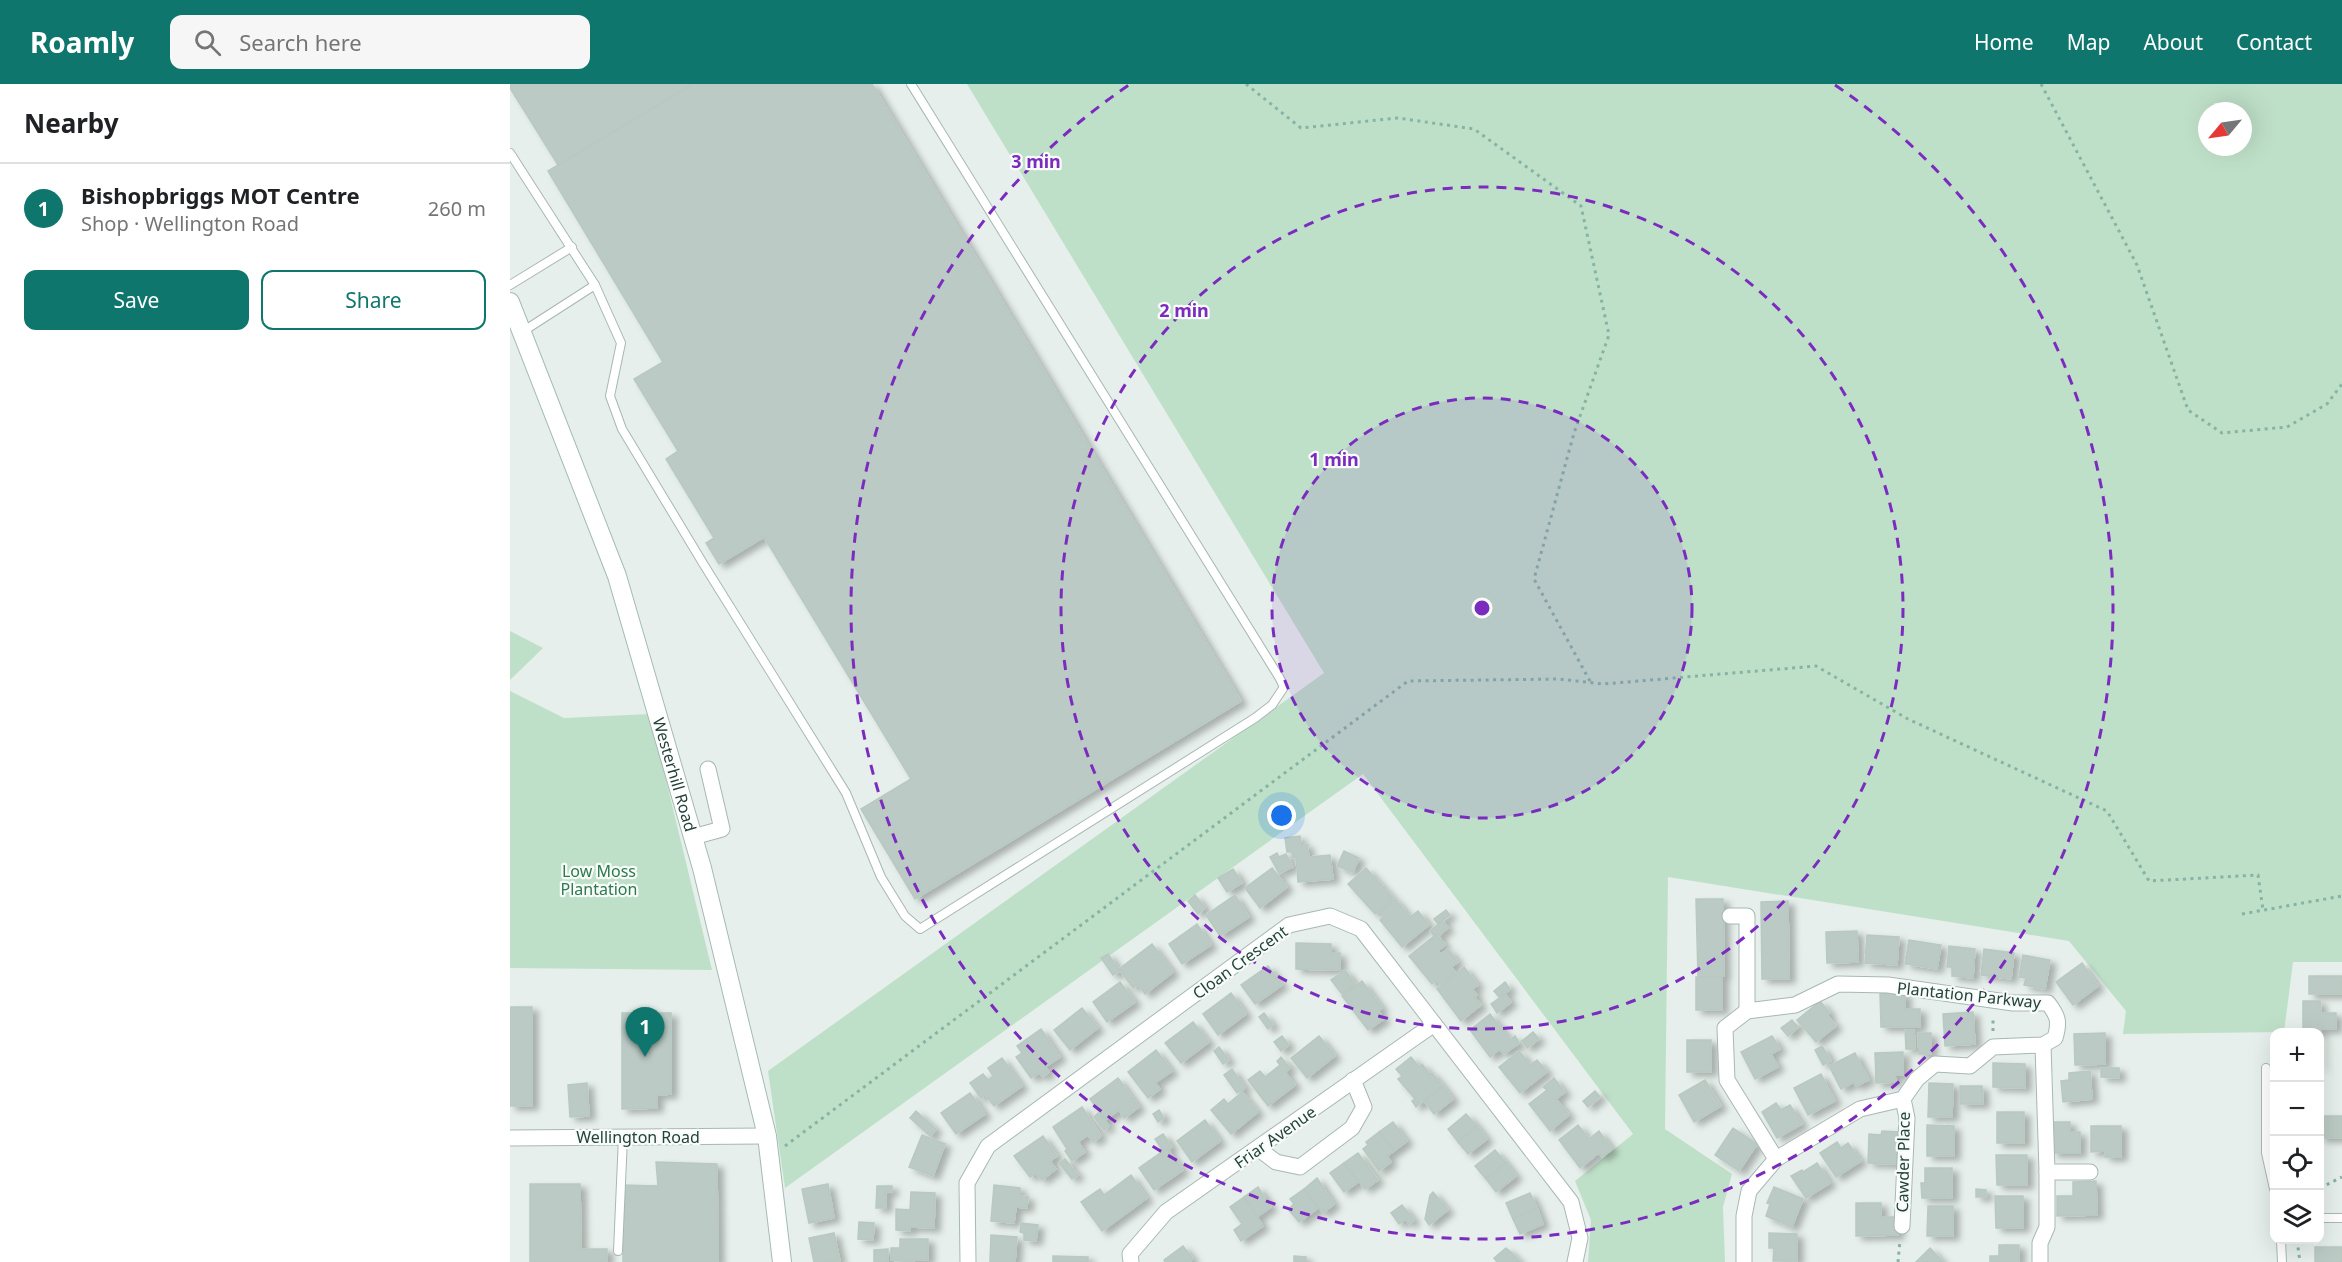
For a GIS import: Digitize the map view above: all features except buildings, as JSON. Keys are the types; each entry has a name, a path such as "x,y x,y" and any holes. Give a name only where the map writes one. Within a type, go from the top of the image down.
{"street":[{"name":"Westerhill Road","path":"510,302 617,576 693,837 767,1136 782,1262"},
{"path":"693,837 722,829 708,769"},
{"name":"Cloan Crescent","path":"968,1262 967,1183 988,1146 1289,926 1330,916 1361,929 1571,1202 1580,1238 1575,1262"},
{"path":"1730,916 1747,916 1748,1011 1725,1028 1726,1080 1776,1159"},
{"name":"Plantation Parkway","path":"1748,1011 1795,1005 1838,984 1888,986 1993,1000 2048,1003 2060,1023 2055,1038 2043,1045"},
{"name":"Friar Avenue","path":"1131,1262 1130,1254 1166,1212 1259,1149 1434,1024"},
{"path":"1743,1262 1744,1216 1749,1191 1776,1159 1860,1109 1903,1099 1917,1079 1935,1064 1970,1065 1993,1047 2043,1045 2047,1227 2040,1244 2040,1262"},
{"path":"1259,1149 1276,1162 1300,1167 1352,1128 1364,1107 1353,1080"},
{"name":"Cawder Place","path":"1902,1226 1906,1118 1903,1099"},
{"name":"Wellington Road","path":"510,1138 767,1136"},
{"path":"2047,1172 2090,1172"}],"lane":[{"path":"510,153 595,285 621,343 610,396 622,429 846,793 881,877 905,916 920,929 1255,718 1272,705 1284,687 911,84"},
{"path":"510,285 572,247"},
{"path":"522,332 595,285"},
{"path":"2266,1068 2266,1153 2270,1171"},
{"path":"618,1251 622,1137"},
{"path":"2324,1218 2342,1218"},
{"path":"2281,1244 2282,1262"}],"path":[{"path":"1246,84 1301,128 1398,118 1473,129 1581,206 1609,335 1574,433 1534,579 1591,683"},
{"path":"2041,84 2137,265 2188,410 2222,433 2287,427 2327,404 2342,384"},
{"path":"769,1158 1408,681 1559,679 1603,684 1816,666 1908,719 2107,811 2149,881 2258,875 2263,910"},
{"path":"2242,914 2342,897"},
{"path":"1993,1000 1993,1047"},
{"path":"2324,1186 2342,1177"},
{"path":"1898,1262 1902,1226"},
{"path":"2298,1244 2300,1262"}],"green space":[{"path":"967,84 2342,84 2342,962 2293,962 2285,1028 2270,1028 2270,1032 2123,1034 2126,1011 2069,941 1668,877 1665,1129 1732,1174 1723,1207 1725,1262 1588,1262 1591,1220 1575,1181 1633,1134 1363,774 785,1188 768,1071 1324,673"},
{"path":"510,631 543,648 510,680"},
{"name":"Low Moss Plantation","path":"510,691 564,718 650,714 712,970 510,968"}],"place":[{"name":"Bishopbriggs MOT Centre","path":"645,1057"}]}
